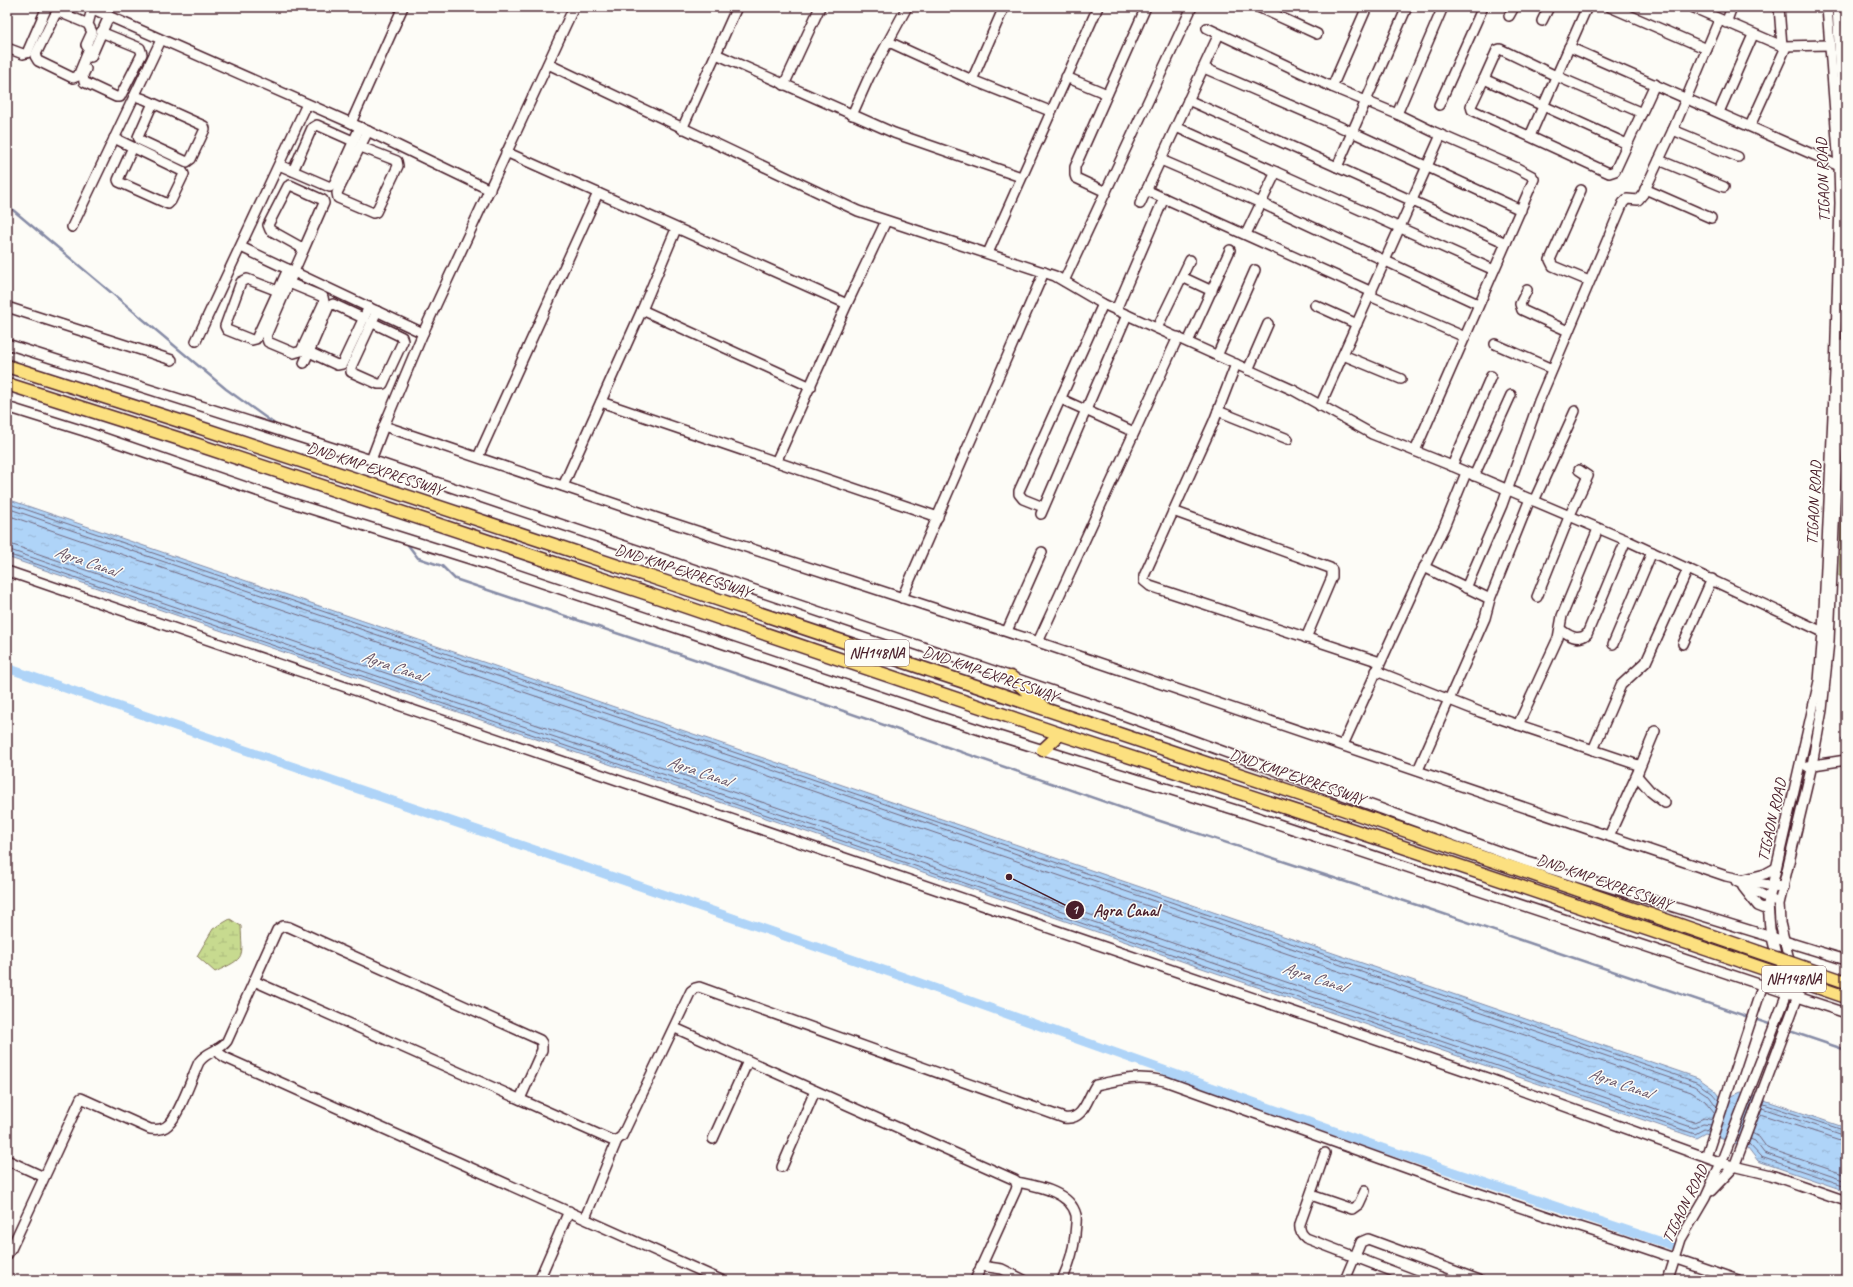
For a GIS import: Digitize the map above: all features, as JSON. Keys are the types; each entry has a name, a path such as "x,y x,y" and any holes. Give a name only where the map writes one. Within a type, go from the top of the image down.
{"highway":[{"name":"DND KMP EXPRESSWAY","path":"7,366 371,484 1046,710 1846,982"},
{"name":"DND KMP EXPRESSWAY","path":"7,384 183,440 641,592 1060,734 1310,815 1846,997"},
{"path":"1011,677 1046,710"},
{"path":"1043,750 1060,734"}],"street":[{"path":"7,48 23,54 27,53 47,7"},
{"path":"351,123 403,7"},
{"path":"371,460 423,332 574,7"},
{"path":"682,129 737,7"},
{"path":"784,85 820,7"},
{"path":"852,115 870,77 907,7"},
{"path":"972,80 1004,7"},
{"path":"988,253 1050,111 1098,7"},
{"path":"1106,192 1080,181 1074,175 1077,161 1146,7"},
{"path":"1064,281 1192,7"},
{"path":"1258,7 1317,34"},
{"path":"1332,87 1367,7"},
{"path":"1337,167 1407,7"},
{"path":"1397,114 1444,7"},
{"path":"1439,105 1483,7"},
{"path":"1509,16 1514,7"},
{"path":"1542,21 1549,7"},
{"path":"1530,136 1587,7"},
{"path":"1610,7 1706,49"},
{"path":"1692,7 1753,35 1784,46 1830,45"},
{"path":"1466,588 1507,490 1552,369 1623,203 1627,199 1640,199 1673,130 1706,49 1732,7"},
{"path":"1750,126 1784,46 1779,7"},
{"name":"TIGAON ROAD","path":"1668,1280 1681,1239 1705,1198 1722,1161 1784,1002 1786,992 1768,910 1769,899 1819,681 1823,632 1844,178 1839,166 1827,7"},
{"path":"1837,7 1844,178"},
{"path":"88,24 59,12 55,15 35,56 38,61 73,78 78,76 90,49 86,44 92,32 88,24 90,8 351,123 490,190"},
{"path":"101,32 140,48 141,52 138,61 120,97 116,97 84,82 83,78 101,32 109,16"},
{"path":"1207,28 1332,87 1397,114 1532,176 1534,181 1478,304 1415,451"},
{"path":"1140,204 1219,34"},
{"path":"1719,112 1753,35"},
{"path":"72,227 161,40"},
{"path":"889,42 972,80 1050,111"},
{"path":"1569,47 1839,166"},
{"path":"1642,113 1498,49 1471,106 1472,110 1610,173 1615,171 1627,144 1642,113 1655,84"},
{"path":"716,54 852,115 914,140 1021,177"},
{"path":"548,64 836,201 886,221 1044,272 1064,281 1103,304 1293,390 1372,434 1452,466 1626,540 1823,632"},
{"path":"1204,68 1352,132 1521,210"},
{"path":"1066,77 1107,94"},
{"path":"1484,79 1627,144"},
{"path":"134,96 152,103 204,126 205,129 191,159 187,162 140,140 138,137 152,103"},
{"path":"1188,100 1506,243"},
{"path":"196,341 307,104"},
{"path":"293,171 312,128 317,125 357,144 397,161 398,166 376,212 373,214 338,198 337,193 357,144 364,129"},
{"path":"1176,127 1494,270"},
{"path":"1673,130 1738,157"},
{"path":"1320,406 1441,135"},
{"path":"114,138 182,170 184,174 172,201 168,204 119,182 118,180 133,147"},
{"path":"279,165 330,187 334,184 357,144"},
{"path":"506,152 847,304"},
{"path":"1161,160 1261,203 1478,304"},
{"path":"1659,160 1724,187"},
{"path":"1246,234 1276,172"},
{"path":"278,291 247,279 241,282 224,326 227,330 252,340 256,339 278,291 304,249 324,203 323,200 290,185 288,186 268,226 270,230 304,249"},
{"path":"1645,189 1711,218"},
{"path":"1146,190 1246,234 1371,294 1394,307 1465,337"},
{"path":"1581,190 1550,260 1553,266 1589,281"},
{"path":"478,457 598,193"},
{"path":"1116,310 1164,198"},
{"path":"1705,1198 1734,1164 1796,1000 1786,941 1780,923 1779,904 1812,765 1822,710 1829,641 1841,392 1846,198"},
{"path":"776,462 886,221"},
{"path":"563,486 642,310 676,229"},
{"path":"241,247 423,332"},
{"path":"1188,342 1230,250"},
{"path":"1157,328 1190,260"},
{"path":"289,283 323,297 324,302 301,351 294,353 268,342 266,336 289,283 291,270"},
{"path":"1217,356 1255,270"},
{"path":"902,598 1044,272"},
{"path":"1182,277 1212,291"},
{"path":"1527,290 1520,304 1522,310 1568,331"},
{"path":"304,363 329,306 332,304 367,320 402,337 403,341 382,384 378,384 351,372 351,367 367,320"},
{"path":"1103,304 1019,491 1019,494 1023,499 1042,511 1127,315"},
{"path":"1315,305 1357,324"},
{"path":"7,307 172,360"},
{"path":"309,352 337,365 342,364 373,309"},
{"path":"642,310 811,387"},
{"path":"1248,370 1268,324"},
{"path":"1038,642 1178,337"},
{"path":"7,344 371,460 1109,710 1528,862 1846,960"},
{"path":"1495,344 1552,369"},
{"path":"1343,355 1401,379"},
{"path":"1236,364 1218,411 1144,576 1145,584 1380,662"},
{"path":"1452,466 1492,376"},
{"path":"1343,745 1424,567 1511,395"},
{"path":"1061,399 1134,432"},
{"path":"601,402 938,517"},
{"path":"7,407 84,431 289,502 493,567 1043,750 1246,813 1763,984 1786,992 1796,1000 1846,1013"},
{"path":"1218,411 1288,439"},
{"path":"1418,770 1486,618 1490,599 1532,500 1575,411"},
{"path":"384,426 902,598 1007,631 1741,881 1784,887"},
{"path":"1537,597 1569,517 1588,476 1579,470"},
{"path":"1173,511 1330,568 1332,570 1332,578 1306,638"},
{"path":"1518,725 1557,640 1563,612 1598,529"},
{"path":"1560,629 1569,636 1582,637 1587,634 1626,540"},
{"path":"1007,631 1042,552"},
{"path":"1613,644 1652,552"},
{"path":"1424,567 1490,599"},
{"path":"1593,750 1621,685 1646,662 1688,568"},
{"path":"7,571 1707,1153 1722,1161 1771,1175 1846,1200"},
{"path":"1683,644 1712,579"},
{"path":"1376,671 1518,725 1638,765 1638,771 1651,792 1665,803"},
{"path":"1609,836 1655,731"},
{"path":"1800,768 1846,760"},
{"path":"1741,881 1765,874 1776,868"},
{"path":"1741,881 1779,904"},
{"path":"1741,881 1758,906 1768,910"},
{"path":"7,1255 81,1098 150,1129 158,1130 169,1125 176,1114 199,1062 207,1053 224,1045 227,1041 277,930 282,926 289,927 540,1040 542,1043 542,1050 520,1099"},
{"path":"254,981 611,1140 618,1140"},
{"name":"TIGAON ROAD","path":"1707,1153 1763,984"},
{"path":"585,1218 618,1140 625,1129 675,1028 691,991 695,988 702,988 1069,1119 1074,1118 1082,1112 1096,1085 1132,1077 1153,1078 1203,1094 1337,1144 1375,1155 1450,1184 1676,1257 1738,1280"},
{"path":"675,1028 1011,1178 1016,1182 1044,1188 1070,1203 1074,1209 1076,1222 1073,1256 1062,1280"},
{"path":"217,1049 220,1054 226,1058 721,1280"},
{"path":"713,1139 748,1061"},
{"path":"782,1166 815,1091"},
{"path":"1325,1153 1300,1224 1299,1228 1302,1235 1415,1280"},
{"path":"7,1160 44,1177"},
{"path":"975,1280 1016,1190 1016,1182"},
{"path":"1311,1194 1352,1209 1359,1204 1365,1191"},
{"path":"538,1280 569,1211"},
{"path":"1346,1280 1361,1242 1368,1238 1477,1280"},
{"path":"981,1266 1002,1269 1024,1280"}],"green space":[{"path":"1841,7 1846,7 1846,92"},
{"path":"1846,411 1846,576 1839,576"},
{"path":"230,919 241,926 242,951 238,960 215,972 197,956 213,929"}],"water":[{"path":"7,499 1698,1078 1715,1090 1723,1100 1741,1092 1846,1128 1846,1191 1758,1161 1748,1148 1705,1133 1696,1138 7,557"}],"waterway":[{"path":"7,205 226,389 276,425"},
{"path":"408,545 418,558 442,566 455,579 691,658 1157,820 1438,912 1846,1050"},
{"path":"7,668 895,974 1382,1148 1671,1245"},
{"path":"1842,740 1846,739"}],"place":[{"name":"Agra Canal","path":"1009,877"}]}
